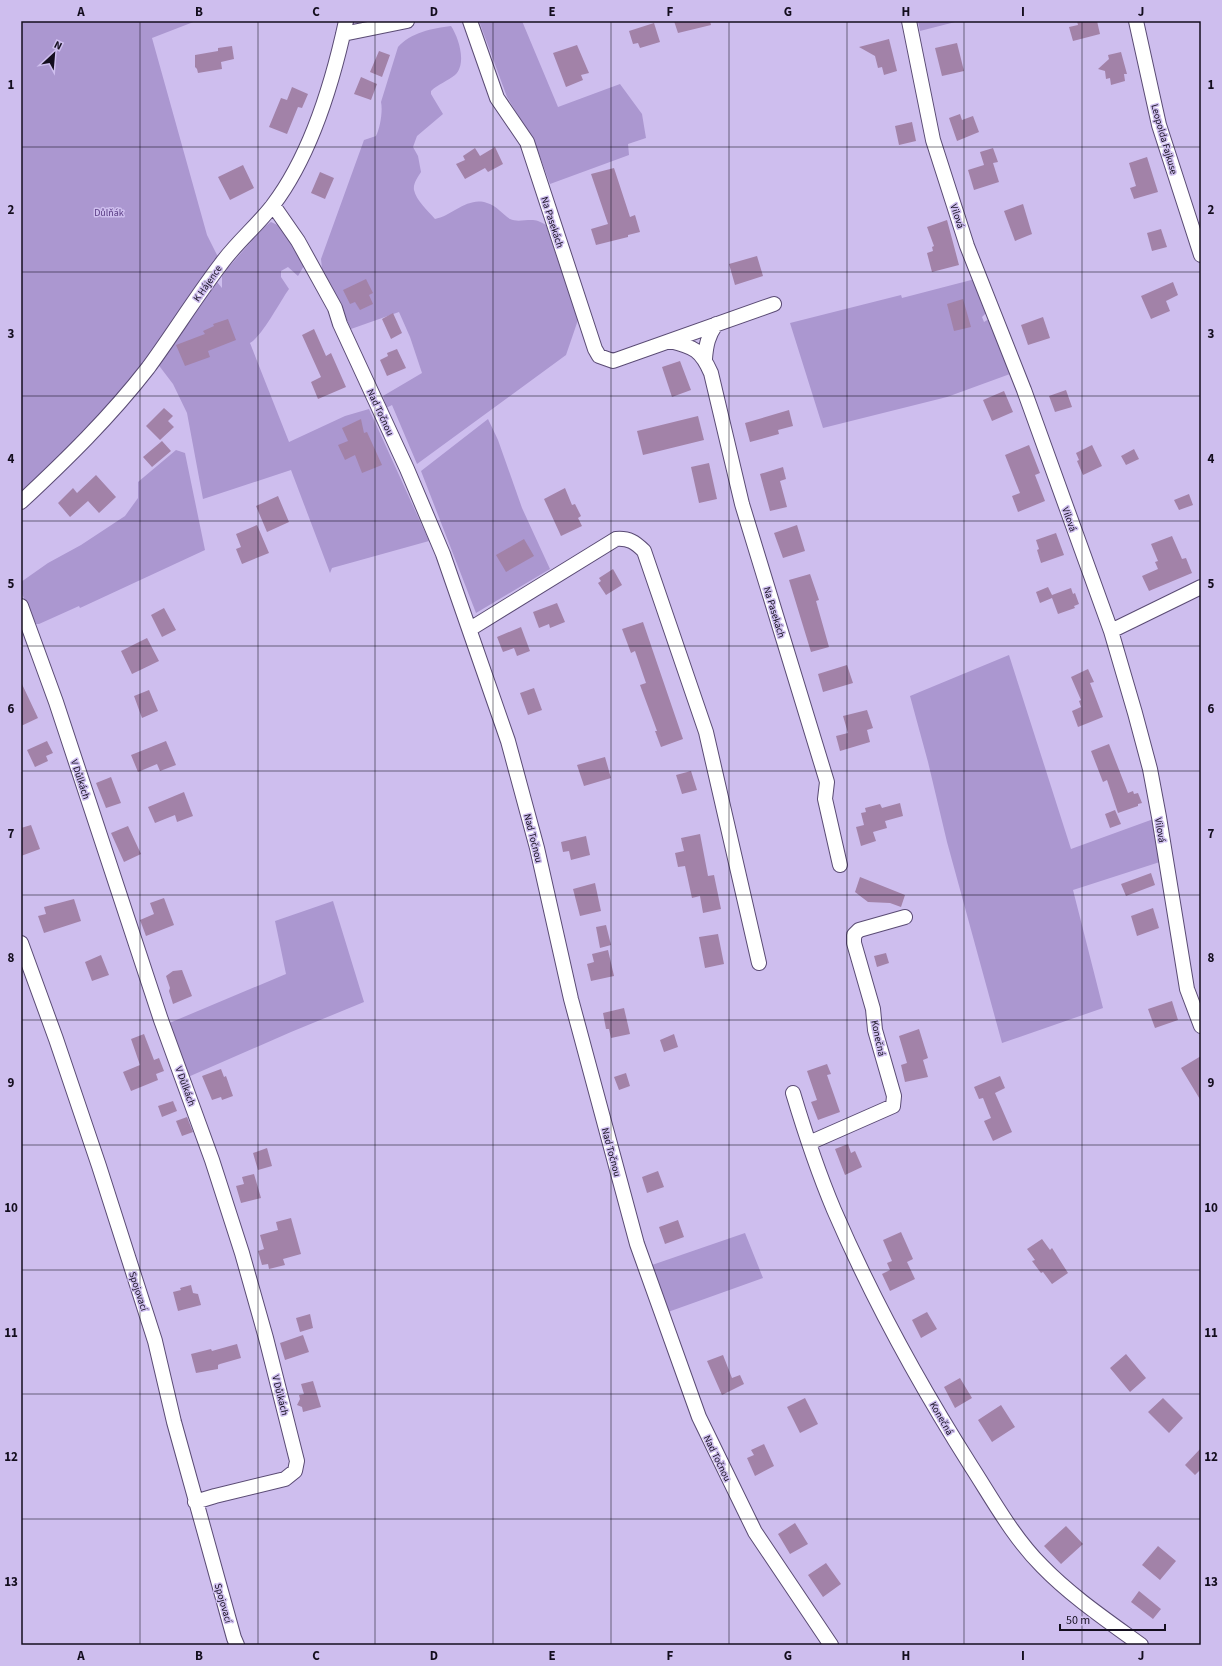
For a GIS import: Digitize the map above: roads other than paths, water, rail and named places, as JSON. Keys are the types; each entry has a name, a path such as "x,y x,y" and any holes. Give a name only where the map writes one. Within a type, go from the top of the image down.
{"street":[{"path":"345,28 407,21"},
{"name":"Na Pasekách","path":"470,21 497,98 527,142 595,349 599,356 613,361 774,304"},
{"name":"Vilová","path":"909,21 933,140 967,246 1024,390 1111,631 1150,769 1187,989 1201,1026"},
{"name":"Leopolda Fajkuse","path":"1136,21 1159,125 1201,255"},
{"name":"K Hájence","path":"21,502 66,460 104,420 148,367 221,263 273,205 294,172 310,138 336,68 345,28"},
{"name":"Nad Točnou","path":"273,205 298,241 335,308 340,324 410,476 443,554 470,629 508,741 536,848 571,998 612,1155 642,1258 699,1417 719,1462 755,1532 831,1645"},
{"name":"Na Pasekách","path":"705,359 706,345 709,334 716,324"},
{"name":"Na Pasekách","path":"670,341 689,345 698,351 705,359 711,373 742,504 827,782 825,799 840,865"},
{"path":"470,629 616,539 626,538 637,544 644,551 706,732 759,963"},
{"path":"1111,631 1201,587"},
{"name":"V Důlkách","path":"21,606 56,702 161,1020 210,1152 236,1231 298,1461 295,1471 285,1479 195,1502"},
{"name":"Konečná","path":"809,1143 893,1106 894,1096 875,1030 873,1009 854,943 854,935 859,930 905,917"},
{"name":"Spojovací","path":"21,943 56,1039 99,1166 155,1341 195,1502 237,1645"},
{"name":"Konečná","path":"793,1093 809,1143 834,1210 885,1318 958,1445 1012,1530 1041,1566 1060,1583 1141,1645"}],"park label":[{"name":"Důlňák","path":"109,212"}]}
